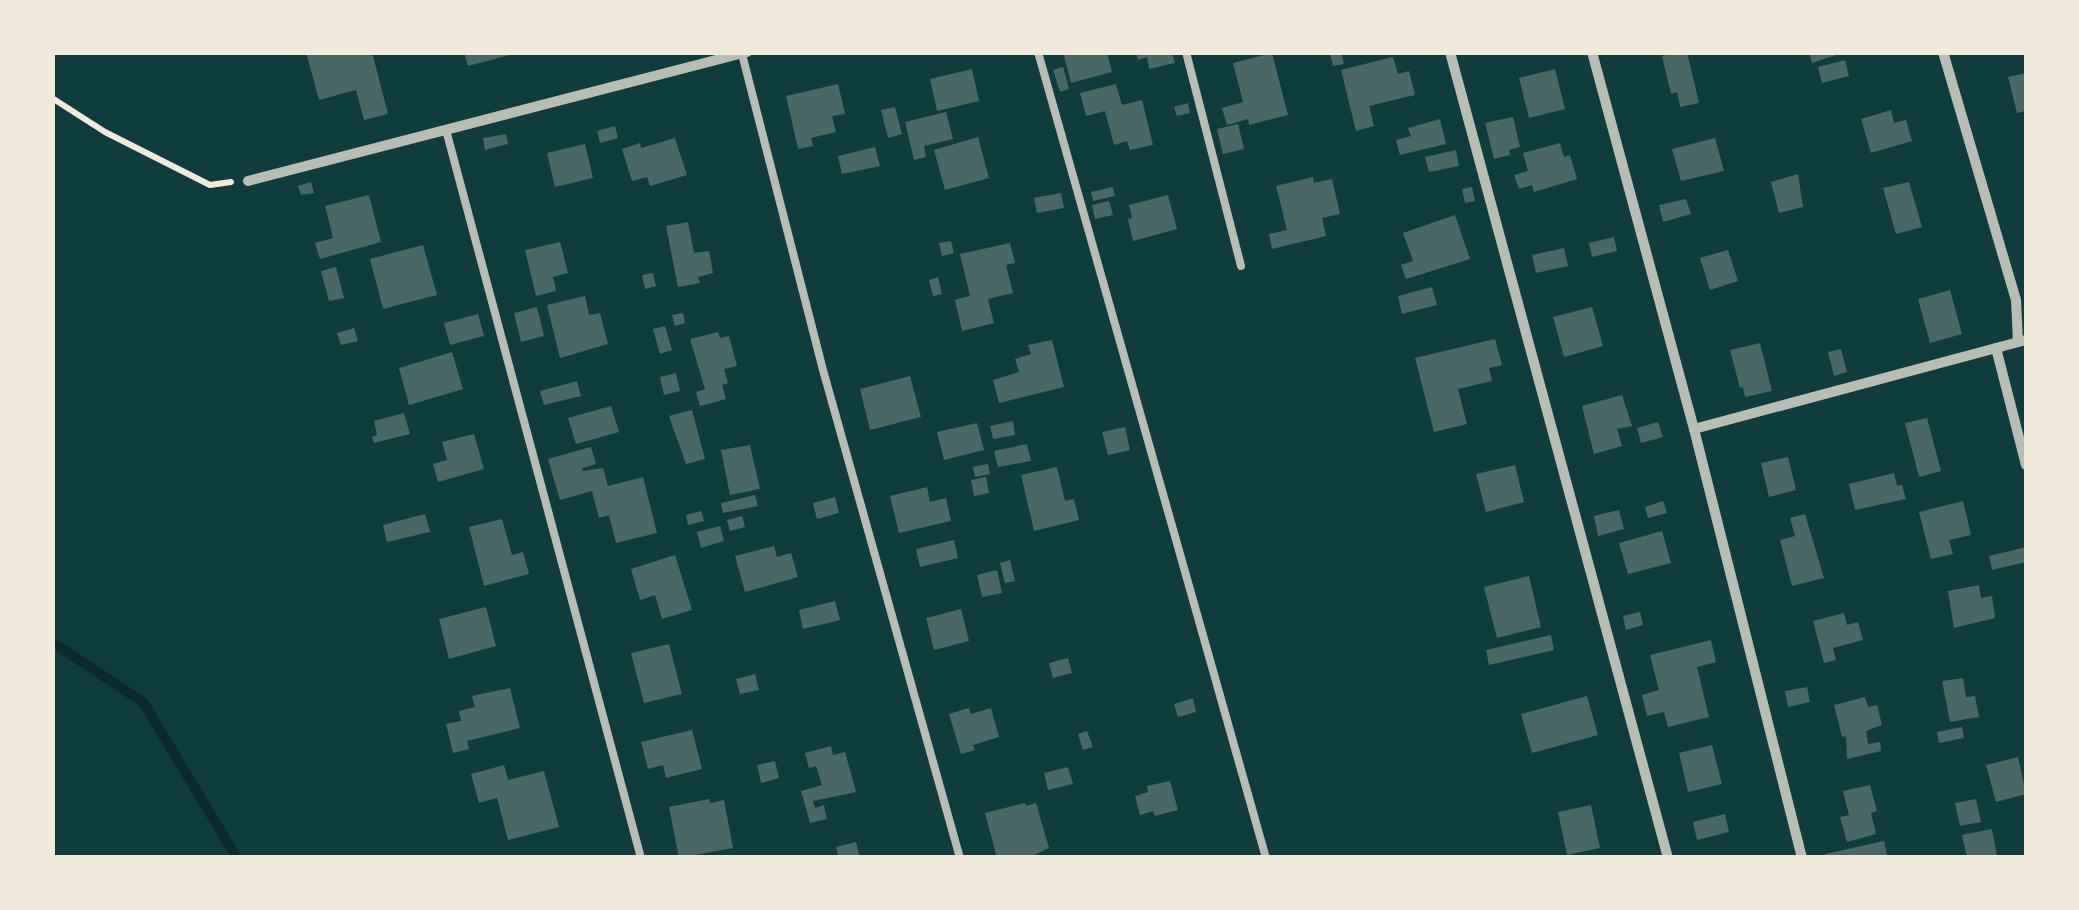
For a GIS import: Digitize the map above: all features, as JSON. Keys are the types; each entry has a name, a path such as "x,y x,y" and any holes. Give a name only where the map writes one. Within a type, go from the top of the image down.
{"street":[{"path":"1450,52 1668,858"},
{"path":"1592,52 1694,429 1802,858"},
{"path":"1694,429 2022,341 2016,300 1943,52"},
{"path":"248,181 744,53"},
{"path":"1996,348 2026,465"}],"lane":[{"path":"1038,52 1266,858"},
{"path":"1186,52 1240,266"},
{"path":"744,53 823,370 960,858"},
{"path":"446,130 641,858"}],"path":[{"path":"52,98 105,132 210,185 248,181"}],"building":[{"path":"306,52 372,52 388,114 364,120 356,90 319,100"},
{"path":"464,52 513,52 514,54 468,66"},
{"path":"1063,52 1107,52 1112,72 1071,83"},
{"path":"1136,52 1172,52 1175,63 1149,69 1147,57 1138,60"},
{"path":"1341,52 1344,64 1333,66 1330,54"},
{"path":"1687,52 1699,103 1680,107 1677,92 1671,94 1662,56"},
{"path":"1809,52 1842,52 1842,53 1812,63"},
{"path":"1272,53 1288,115 1249,125 1248,119 1227,125 1222,108 1243,102 1233,63"},
{"path":"1393,57 1398,74 1409,71 1415,95 1369,106 1374,126 1356,131 1341,70"},
{"path":"1845,60 1849,76 1822,83 1818,67"},
{"path":"1063,67 1069,89 1060,92 1053,70"},
{"path":"972,69 979,101 937,111 930,79"},
{"path":"1555,69 1565,109 1529,118 1519,78"},
{"path":"2026,73 2026,111 2017,113 2008,77"},
{"path":"838,84 845,114 832,116 836,132 811,138 813,146 798,149 786,96"},
{"path":"1116,84 1122,105 1142,100 1153,145 1130,150 1127,141 1114,145 1105,111 1086,116 1080,93"},
{"path":"1188,103 1190,113 1177,116 1174,107"},
{"path":"895,107 902,134 888,138 881,110"},
{"path":"1891,110 1894,123 1906,120 1912,141 1871,153 1861,119"},
{"path":"946,112 953,139 924,146 926,157 914,160 905,122"},
{"path":"1513,117 1520,147 1509,150 1510,155 1494,159 1485,123"},
{"path":"1440,119 1446,144 1400,155 1396,140 1411,136 1408,128"},
{"path":"1238,124 1244,149 1223,154 1217,129"},
{"path":"615,126 618,138 600,143 597,131"},
{"path":"506,134 508,144 485,150 483,138"},
{"path":"978,137 989,178 945,190 934,150"},
{"path":"675,138 687,175 650,186 647,177 632,181 622,149"},
{"path":"1715,138 1724,171 1681,181 1672,149"},
{"path":"1560,143 1564,157 1570,155 1577,179 1534,192 1532,185 1519,189 1514,175 1528,171 1523,153"},
{"path":"585,144 593,178 555,187 547,153"},
{"path":"875,147 880,166 842,174 838,156"},
{"path":"1456,150 1459,166 1429,172 1425,157"},
{"path":"1798,174 1803,207 1779,213 1771,182"},
{"path":"1313,177 1314,183 1332,179 1340,214 1322,218 1326,236 1272,249 1269,234 1287,230 1276,186"},
{"path":"311,182 314,193 301,195 298,186"},
{"path":"1909,182 1922,227 1896,234 1883,188"},
{"path":"1113,187 1115,196 1093,201 1091,192"},
{"path":"1472,187 1475,201 1465,203 1462,189"},
{"path":"1061,193 1064,208 1037,213 1034,198"},
{"path":"369,195 381,242 320,259 315,243 333,238 325,206"},
{"path":"1168,195 1177,229 1133,241 1129,205"},
{"path":"1686,199 1691,214 1663,222 1659,205"},
{"path":"1109,201 1113,215 1095,219 1092,205"},
{"path":"1455,215 1470,259 1406,279 1401,265 1413,261 1403,233"},
{"path":"688,222 694,253 709,251 713,273 698,277 700,283 678,287 666,226"},
{"path":"1614,237 1617,251 1592,257 1589,243"},
{"path":"951,241 954,253 942,256 939,243"},
{"path":"560,242 568,273 553,277 556,291 536,296 525,250"},
{"path":"1010,243 1015,263 1006,265 1013,293 988,299 994,323 962,331 955,300 970,296 960,254"},
{"path":"423,245 437,295 383,309 370,259"},
{"path":"1564,248 1568,266 1536,273 1532,255"},
{"path":"1728,250 1738,281 1710,290 1700,258"},
{"path":"336,267 344,298 329,301 321,271"},
{"path":"653,273 656,286 645,289 642,275"},
{"path":"938,277 942,294 933,296 929,280"},
{"path":"1432,287 1437,305 1402,314 1398,296"},
{"path":"1950,290 1962,334 1930,343 1918,299"},
{"path":"585,296 589,315 600,313 608,344 560,358 547,305"},
{"path":"537,307 544,336 521,342 514,313"},
{"path":"1592,307 1603,346 1564,357 1553,317"},
{"path":"683,313 685,323 675,326 672,315"},
{"path":"478,314 484,336 450,345 444,323"},
{"path":"665,326 672,350 660,354 653,329"},
{"path":"354,328 358,341 341,345 337,333"},
{"path":"718,332 720,338 729,336 737,366 724,369 728,383 722,385 726,399 700,406 696,392 705,389 690,339"},
{"path":"1495,339 1502,365 1489,368 1492,381 1458,389 1467,424 1434,432 1415,358"},
{"path":"1052,340 1064,387 999,403 993,380 1019,372 1015,359 1031,354 1028,345"},
{"path":"1760,343 1772,391 1745,397 1730,350"},
{"path":"1841,349 1847,372 1834,376 1828,352"},
{"path":"452,352 463,389 409,405 399,368"},
{"path":"676,373 680,391 664,395 660,377"},
{"path":"910,376 921,417 870,430 860,389"},
{"path":"577,381 581,396 544,405 540,391"},
{"path":"1622,395 1632,426 1617,429 1622,446 1594,454 1582,406"},
{"path":"611,406 619,432 576,444 568,418"},
{"path":"692,410 705,459 686,464 669,416"},
{"path":"404,413 410,434 374,443 374,421"},
{"path":"1927,418 1941,471 1919,477 1905,423"},
{"path":"1013,421 1015,435 993,439 990,426"},
{"path":"1658,422 1663,437 1641,443 1637,428"},
{"path":"977,423 984,450 944,460 937,432"},
{"path":"1125,427 1130,450 1108,455 1102,432"},
{"path":"474,434 484,469 438,482 433,464 447,460 442,442"},
{"path":"1027,444 1031,461 998,467 994,451"},
{"path":"750,445 760,489 730,495 721,450"},
{"path":"591,447 596,464 582,468 583,471 603,468 608,486 643,477 657,533 616,543 609,515 599,518 592,491 560,500 548,459"},
{"path":"1788,457 1796,490 1769,497 1761,463"},
{"path":"988,464 990,474 975,477 973,467"},
{"path":"1515,465 1524,502 1486,512 1476,474"},
{"path":"1057,467 1065,501 1074,499 1079,520 1034,531 1021,475"},
{"path":"1894,473 1906,499 1855,510 1849,484"},
{"path":"986,477 989,493 974,496 971,480"},
{"path":"927,487 930,502 946,498 951,521 899,533 890,496"},
{"path":"755,495 758,506 723,513 721,503"},
{"path":"835,497 839,513 817,519 813,503"},
{"path":"1663,501 1667,513 1648,518 1645,507"},
{"path":"1963,501 1971,535 1949,540 1953,554 1931,559 1919,512"},
{"path":"1619,510 1624,529 1598,536 1594,516"},
{"path":"701,511 704,521 688,525 686,515"},
{"path":"425,514 430,532 387,542 383,525"},
{"path":"1805,514 1824,578 1792,586 1780,540 1795,536 1790,518"},
{"path":"742,516 745,527 730,531 727,520"},
{"path":"502,519 512,555 523,552 529,574 484,586 469,527"},
{"path":"720,526 724,541 701,548 697,532"},
{"path":"1662,531 1671,563 1628,574 1619,543"},
{"path":"954,540 958,558 920,567 916,549"},
{"path":"774,546 777,557 791,553 798,577 745,592 735,556"},
{"path":"2026,547 2026,562 1992,570 1989,556"},
{"path":"675,555 692,610 662,619 655,595 640,600 631,569"},
{"path":"1010,560 1015,581 1005,583 1000,563"},
{"path":"997,570 1002,593 982,597 977,575"},
{"path":"1529,576 1541,627 1497,638 1484,587"},
{"path":"1979,585 1981,598 1992,596 1995,618 1954,628 1948,591"},
{"path":"835,601 840,620 803,629 799,610"},
{"path":"486,607 496,646 449,659 439,619"},
{"path":"961,609 969,641 934,650 926,618"},
{"path":"1640,612 1643,625 1626,630 1623,616"},
{"path":"1844,613 1847,625 1858,622 1863,640 1833,648 1836,660 1824,663 1813,621"},
{"path":"1551,635 1554,650 1489,665 1486,650"},
{"path":"1711,640 1716,662 1697,667 1709,717 1668,727 1664,712 1647,716 1642,695 1659,690 1650,655"},
{"path":"669,644 682,694 644,703 631,653"},
{"path":"1068,658 1072,673 1053,678 1049,663"},
{"path":"755,674 759,690 740,694 736,679"},
{"path":"1963,678 1966,697 1975,696 1979,717 1950,722 1942,681"},
{"path":"1807,687 1810,702 1788,707 1785,691"},
{"path":"510,688 520,728 467,741 469,749 453,753 446,724 461,721 459,711 475,707 472,696"},
{"path":"1587,696 1598,735 1532,753 1521,714"},
{"path":"1865,697 1868,707 1877,705 1882,725 1866,731 1868,744 1880,742 1881,751 1847,759 1846,736 1842,737 1834,705"},
{"path":"1193,698 1196,712 1178,717 1174,704"},
{"path":"969,708 971,714 991,708 999,737 973,745 975,750 961,754 949,714"},
{"path":"1962,727 1964,738 1939,743 1937,732"},
{"path":"692,730 702,769 666,778 663,765 648,769 641,742"},
{"path":"1087,731 1093,747 1083,750 1078,734"},
{"path":"1712,745 1722,784 1688,792 1679,753"},
{"path":"831,746 833,755 845,752 856,792 813,801 815,808 824,805 827,819 810,823 801,791 822,785 816,766 809,768 805,753"},
{"path":"2018,757 2026,794 1996,802 1986,765"},
{"path":"775,761 779,778 761,783 757,765"},
{"path":"504,765 508,780 544,771 559,827 508,840 497,798 479,803 471,774"},
{"path":"1068,767 1073,784 1048,790 1044,773"},
{"path":"1170,781 1178,810 1140,815 1135,796 1148,792 1147,786"},
{"path":"1870,785 1877,811 1871,813 1876,834 1847,842 1840,817 1849,815 1843,791"},
{"path":"709,799 710,803 724,800 733,848 679,858 669,807"},
{"path":"1976,799 1981,822 1960,826 1955,803"},
{"path":"1036,803 1049,848 1028,858 997,858 985,813"},
{"path":"1591,805 1600,848 1567,855 1558,812"},
{"path":"1725,814 1729,832 1697,840 1693,822"},
{"path":"1992,829 1997,856 1967,858 1962,835"},
{"path":"1884,841 1887,855 1826,858 1825,854"},
{"path":"856,842 860,858 839,858 836,847"}],"waterway":[{"path":"52,642 143,702 237,858"}]}
